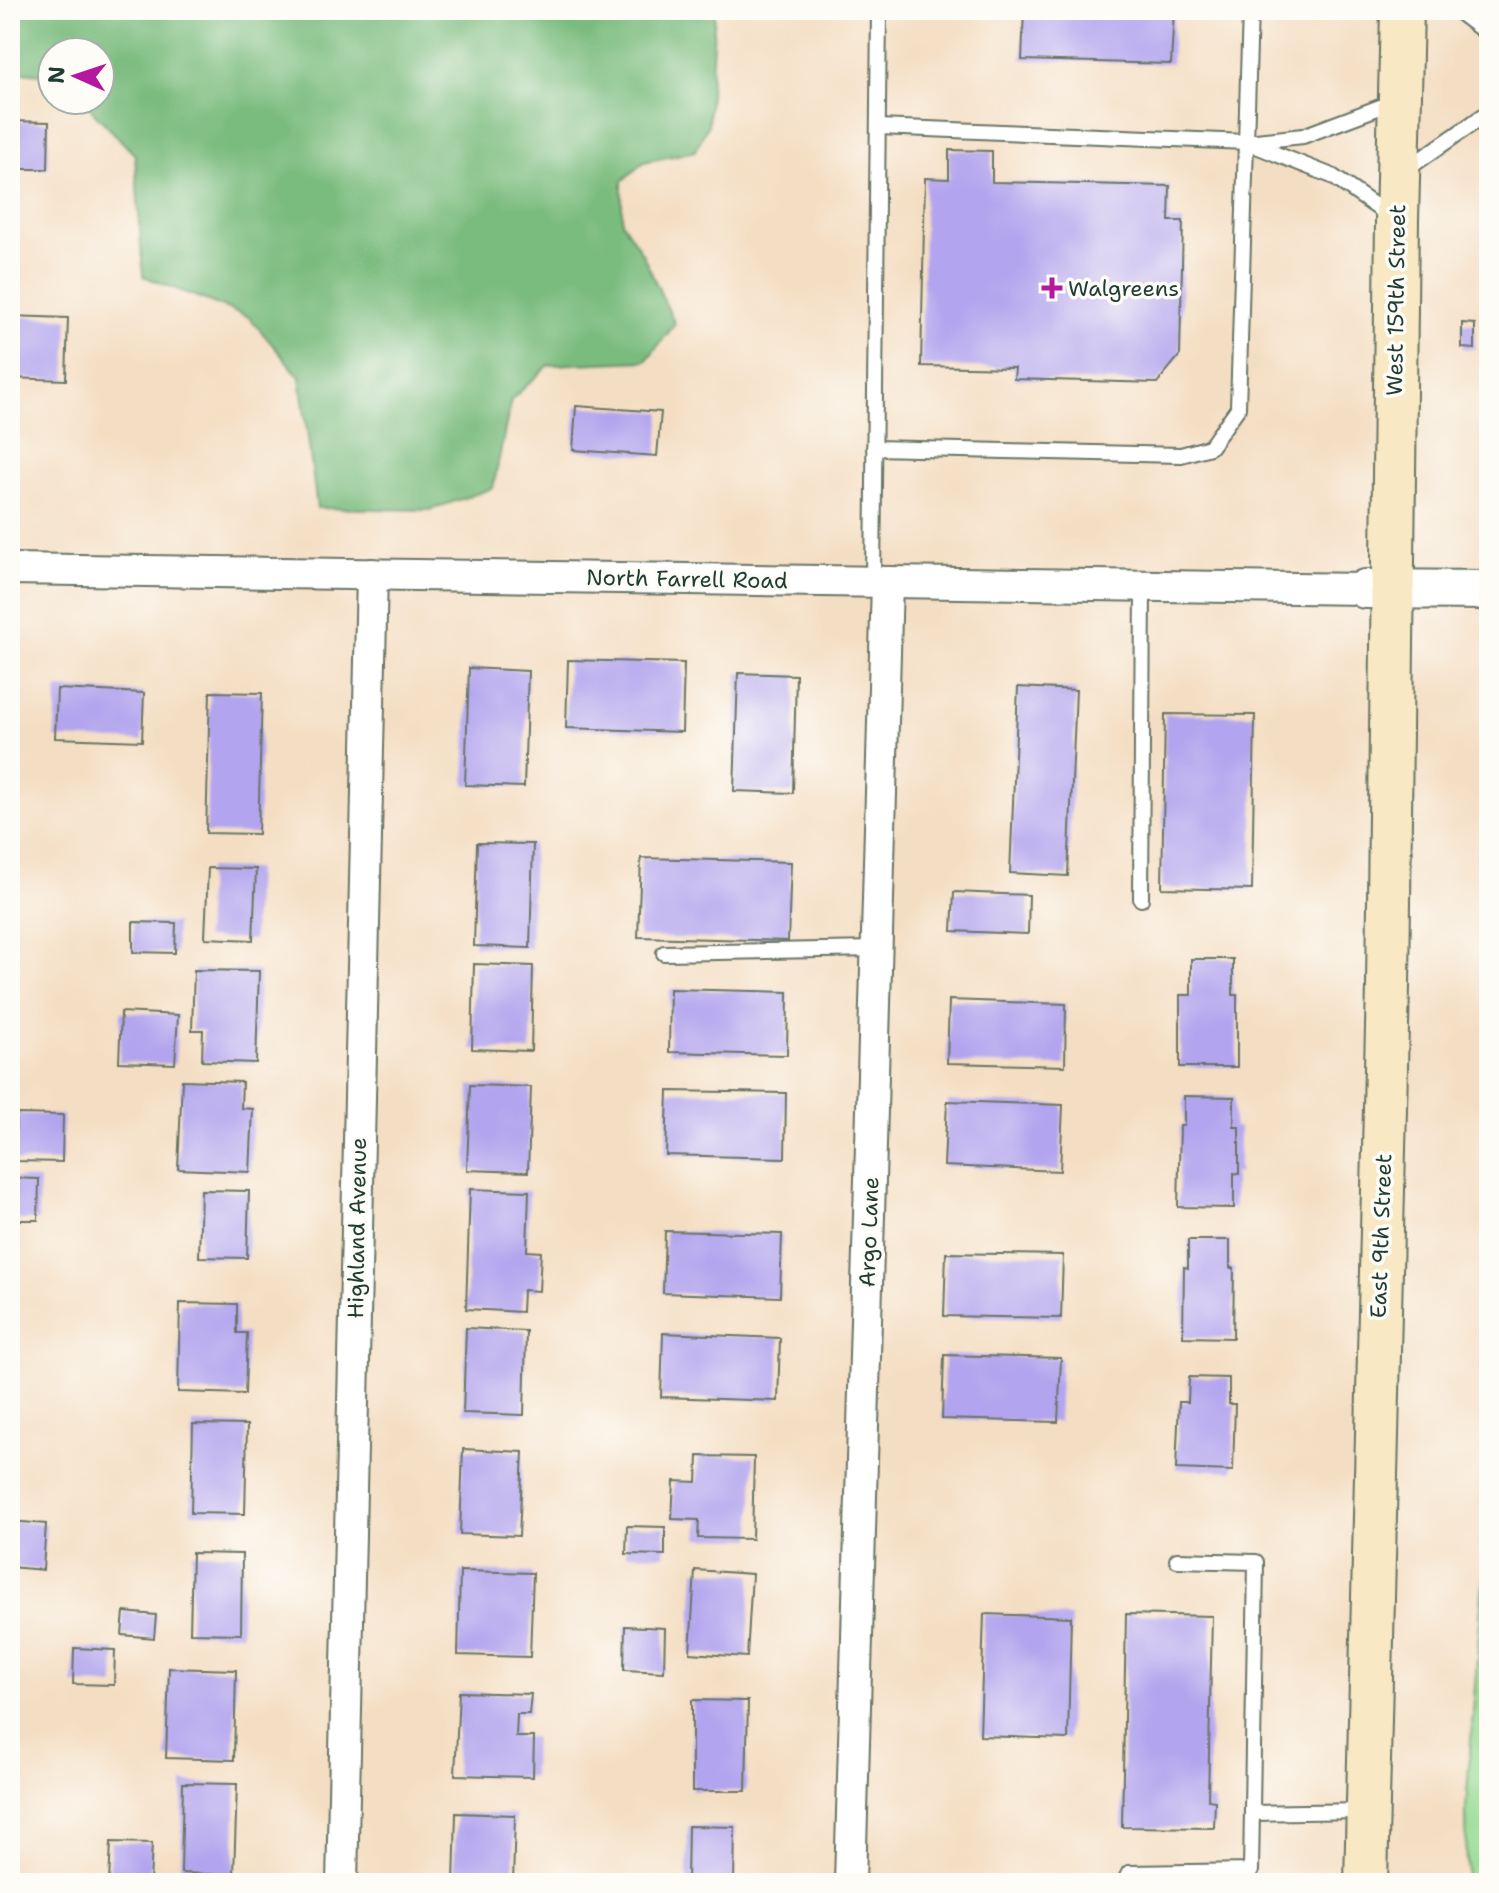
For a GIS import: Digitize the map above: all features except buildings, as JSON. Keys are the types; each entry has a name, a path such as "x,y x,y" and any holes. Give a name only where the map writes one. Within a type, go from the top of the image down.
{"main road":[{"name":"West 159th Street","path":"1379,589 1397,221 1402,10"},
{"name":"East 9th Street","path":"1366,1883 1388,971 1379,589"}],"street":[{"name":"North Farrell Road","path":"10,569 1379,589"},
{"name":"Highland Avenue","path":"342,1883 372,574"},
{"name":"Argo Lane","path":"850,1883 877,949 880,582"},
{"path":"1379,589 1489,590"}],"lane":[{"path":"879,10 874,448 880,582"},
{"path":"874,448 1181,455 1210,447 1238,408 1250,10"},
{"path":"1456,10 1489,35"},
{"path":"878,127 1247,142 1303,136 1400,99"},
{"path":"1398,175 1489,112"},
{"path":"1247,142 1332,176 1397,221"},
{"path":"1141,899 1143,586"},
{"path":"664,953 877,949"},
{"path":"1124,1883 1129,1873 1251,1871 1256,1562 1177,1560"},
{"path":"1252,1813 1368,1811"}],"green space":[{"path":"10,10 715,10 708,125 695,151 644,162 622,181 622,222 643,255 675,324 646,361 549,365 511,400 493,488 430,510 317,508 300,377 249,317 143,276 135,155 97,116 116,116 116,36 36,36 36,73 10,71"},
{"path":"1489,1556 1489,1883 1467,1883 1466,1808 1482,1591"}],"place":[{"name":"Walgreens","path":"1052,288"}]}
